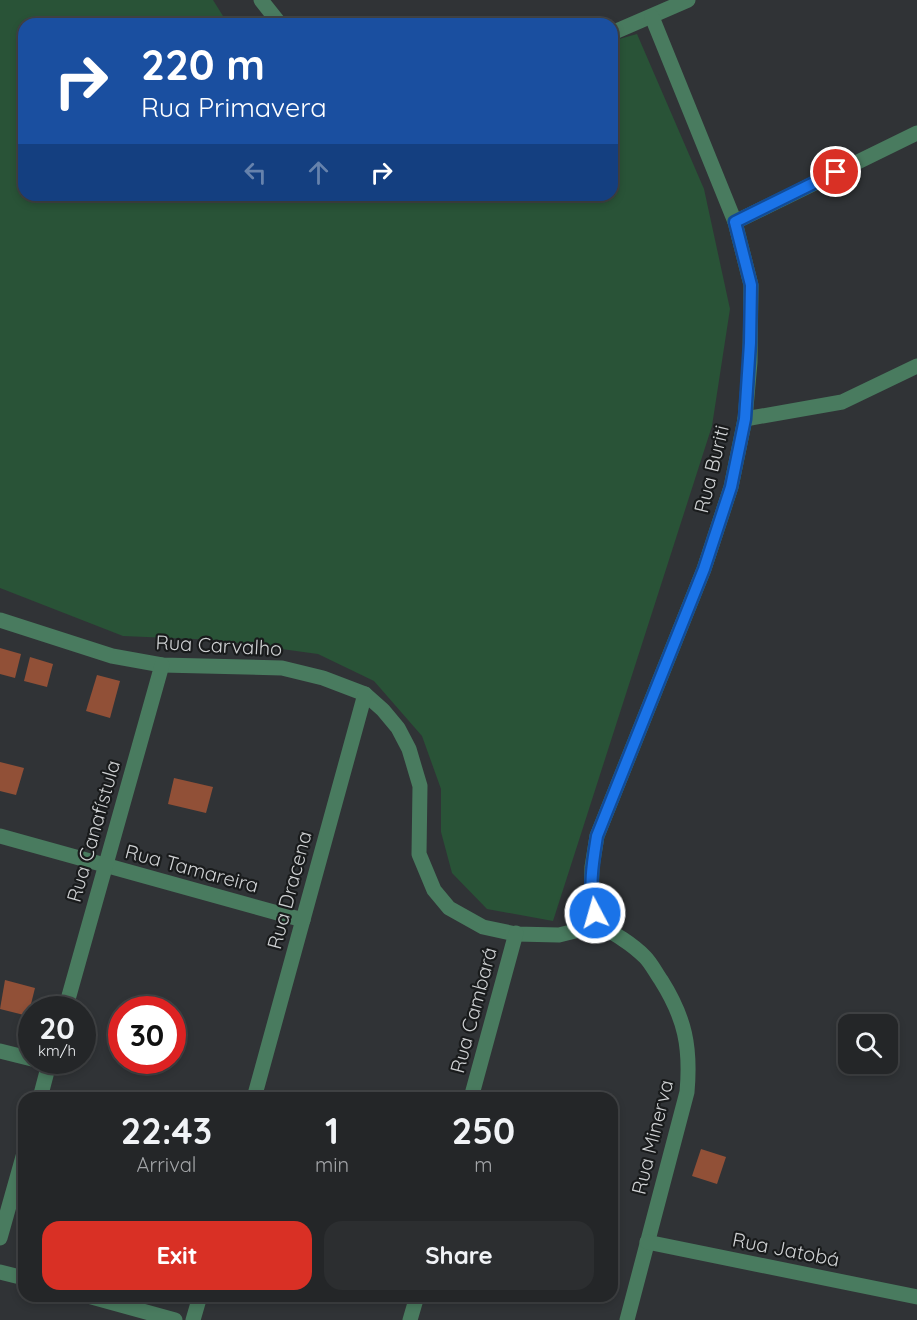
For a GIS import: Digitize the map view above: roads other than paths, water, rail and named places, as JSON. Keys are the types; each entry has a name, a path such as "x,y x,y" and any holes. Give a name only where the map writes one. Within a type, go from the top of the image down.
{"street":[{"path":"261,0 275,18"},
{"path":"618,31 688,0"},
{"name":"Rua Buriti","path":"598,925 591,901 592,867 597,836 704,569 731,487 745,419 750,362 751,285 735,222 652,17"},
{"path":"735,222 917,133"},
{"path":"745,419 842,402 917,366"},
{"name":"Rua Carvalho","path":"0,620 112,656 162,665 282,668 323,678 365,694 398,728 412,756 420,786 419,854 434,890 449,908 483,927 516,933 559,935 598,925"},
{"name":"Rua Canafístula","path":"68,996 162,665"},
{"name":"Rua Dracena","path":"256,1092 365,694"},
{"name":"Rua Tamareira","path":"0,836 303,920"},
{"name":"Rua Minerva","path":"598,925 627,942 647,959 671,996 685,1031 690,1063 687,1092 627,1320"},
{"name":"Rua Cambará","path":"473,1092 516,933"},
{"path":"0,1051 18,1056"},
{"path":"40,1092 43,1074"},
{"path":"0,1238 18,1174"},
{"name":"Rua Jatobá","path":"647,1242 917,1296"},
{"path":"0,1272 18,1276"},
{"path":"110,1302 175,1320"},
{"path":"193,1320 198,1302"},
{"path":"410,1320 415,1302"}]}
